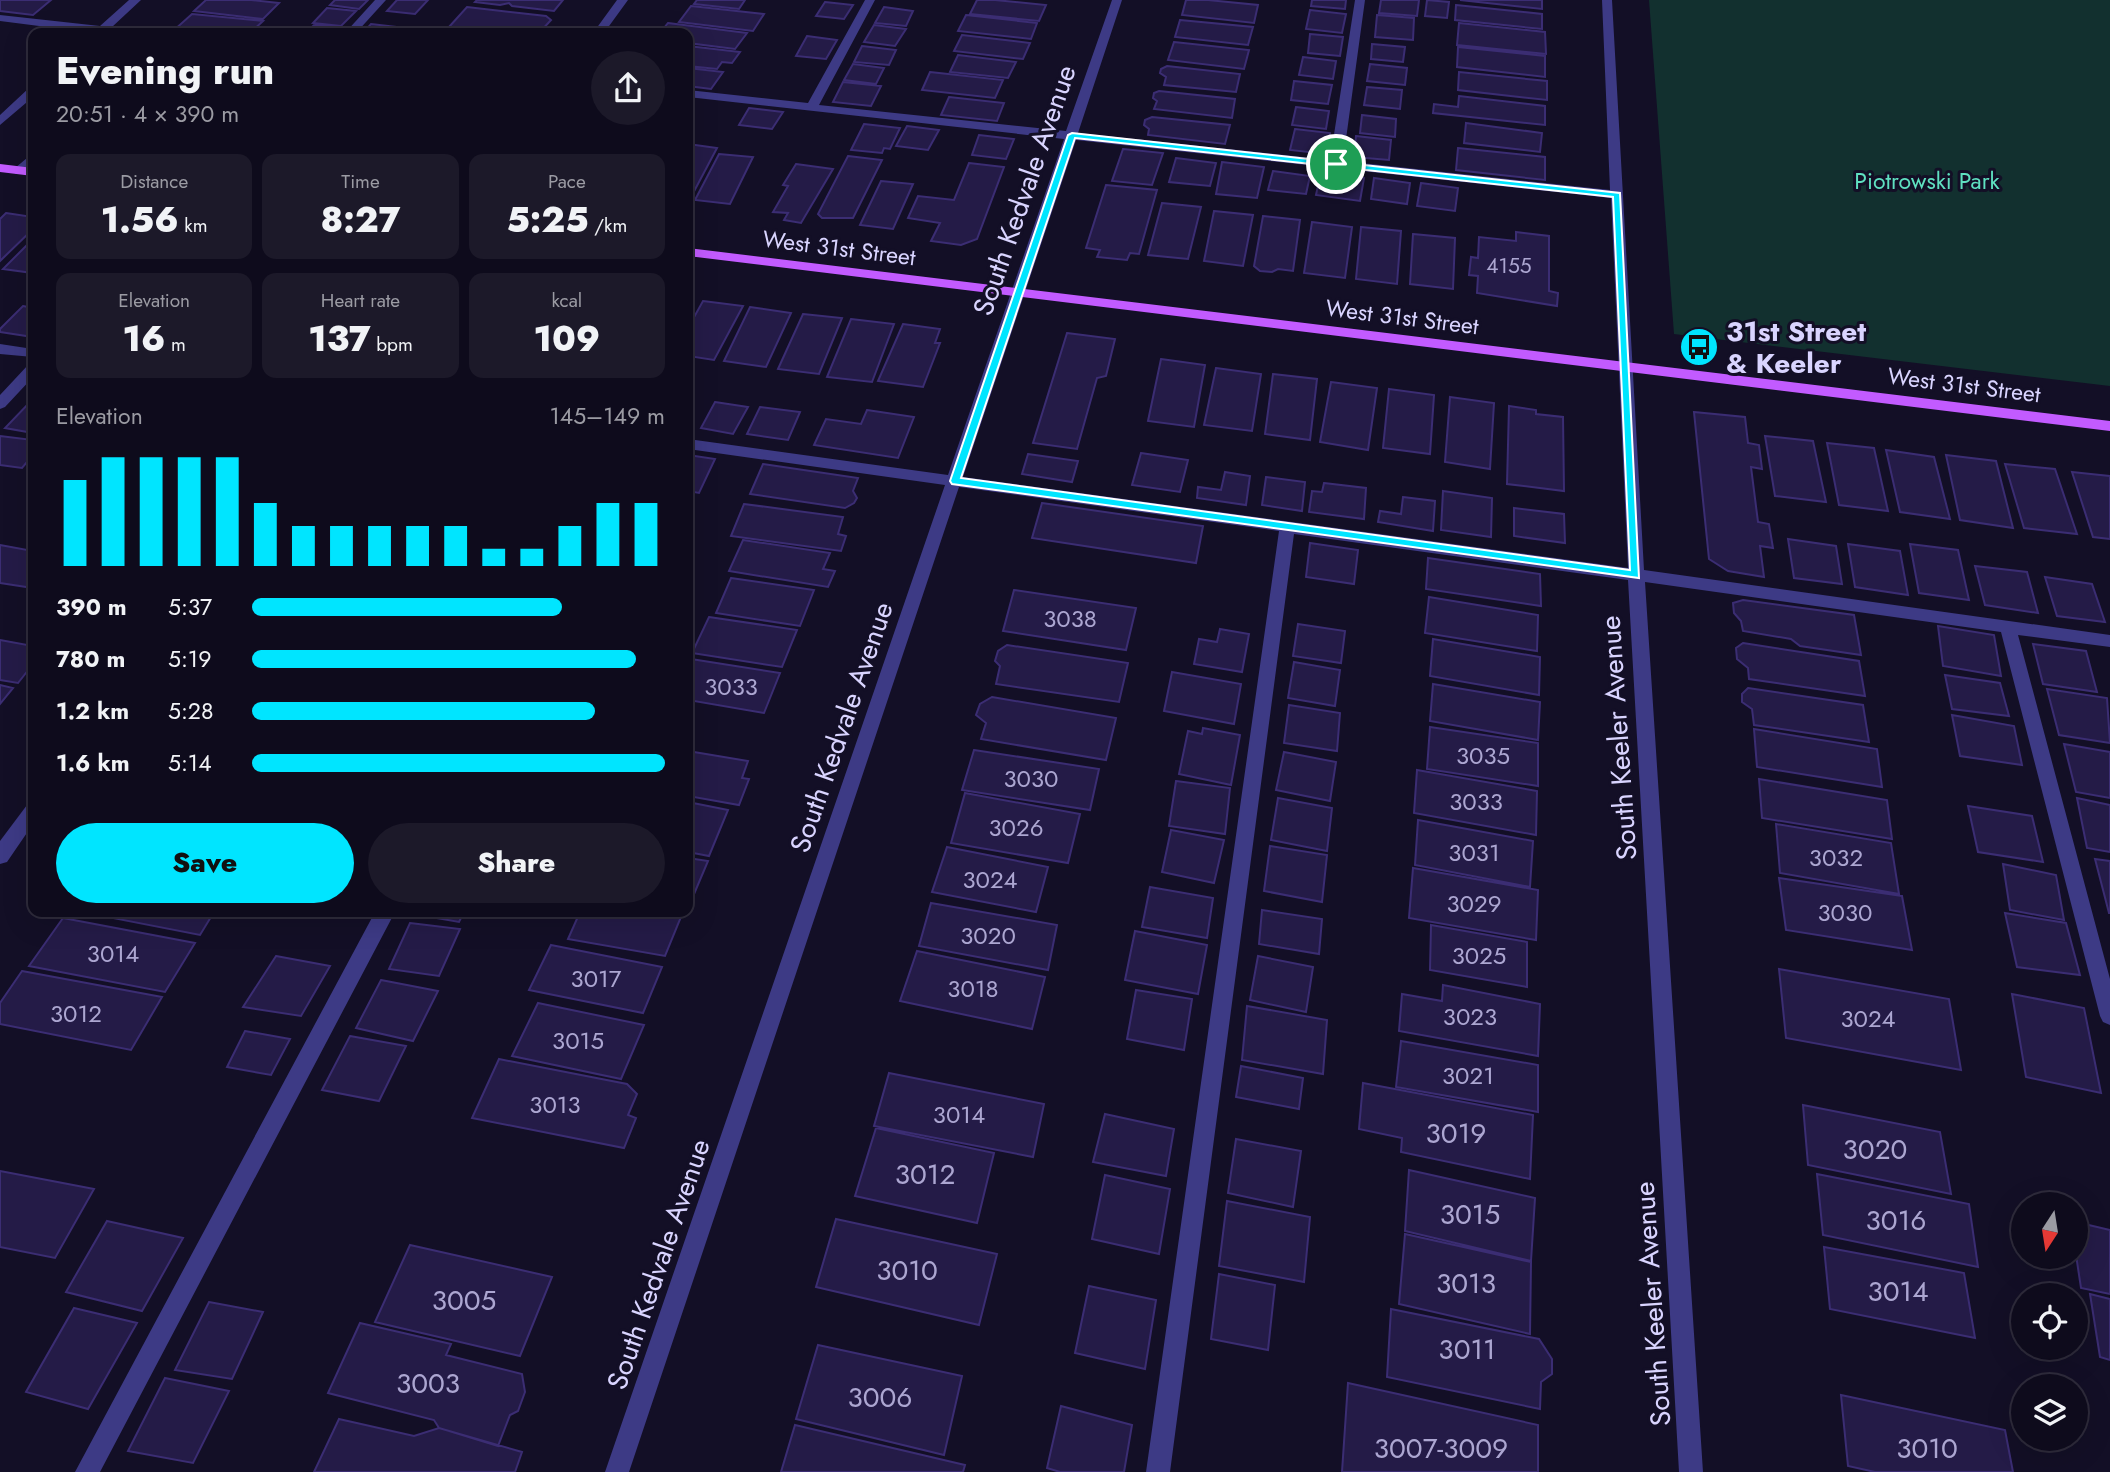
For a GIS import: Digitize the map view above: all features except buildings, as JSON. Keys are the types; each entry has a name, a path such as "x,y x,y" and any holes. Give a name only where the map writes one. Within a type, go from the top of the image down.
{"main road":[{"path":"0,168 28,172"},
{"name":"West 31st Street","path":"693,253 2110,426"}],"street":[{"path":"105,28 136,0"},
{"path":"355,28 381,0"},
{"path":"602,28 623,0"},
{"path":"812,107 870,0"},
{"name":"South Kedvale Avenue","path":"617,1472 1117,0"},
{"path":"1336,164 1360,0"},
{"name":"South Keeler Avenue","path":"1607,0 1636,575 1691,1472"},
{"path":"0,19 70,28"},
{"path":"693,95 1617,195"},
{"path":"0,121 28,96"},
{"path":"19,171 28,162"},
{"path":"0,349 28,353"},
{"path":"0,404 28,373"},
{"path":"693,445 2110,641"},
{"path":"1158,1472 1287,527"},
{"path":"2008,627 2110,1016"},
{"path":"0,856 28,817"},
{"path":"88,1472 382,917"}],"green space":[{"name":"Piotrowski Park","path":"1649,0 2110,0 2110,386 1674,334"}],"place":[{"name":"31st Street & Keeler","path":"1699,347"}],"route":[{"path":"1072,135 1336,164 1617,195 1636,575 955,481 1072,135"}]}
